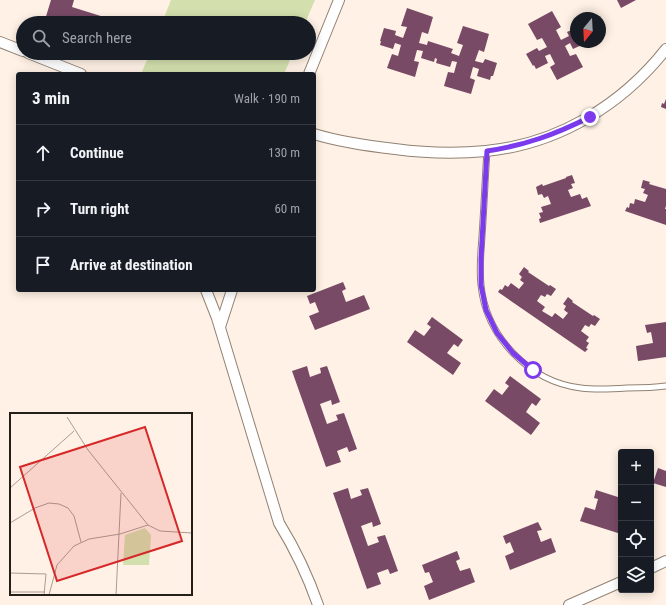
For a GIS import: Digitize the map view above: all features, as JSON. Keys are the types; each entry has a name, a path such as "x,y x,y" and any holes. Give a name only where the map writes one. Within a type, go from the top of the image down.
{"street":[{"path":"316,57 340,0"},
{"path":"0,42 16,48"},
{"path":"316,134 380,148 411,151 457,153 508,148 543,138 590,117 625,92 642,77 666,49"},
{"path":"46,60 76,72"},
{"path":"310,72 315,60"},
{"path":"207,292 220,327 279,523 292,544 308,577 318,605"},
{"path":"220,327 231,292"},
{"path":"654,567 666,561"},
{"path":"569,605 618,583"}],"lane":[{"path":"487,151 481,285 486,310 497,333 513,353 523,362 533,370 556,382 580,388 606,389 666,386"}],"green space":[{"path":"171,0 315,0 308,16 165,16"},
{"path":"147,60 290,60 285,72 142,72"}],"building":[{"path":"51,0 74,0 72,7 101,16 46,16"},
{"path":"617,0 636,0 621,8"},
{"path":"407,8 433,17 428,34 422,32 419,43 427,45 428,41 453,49 451,53 459,56 463,45 457,43 463,26 489,34 484,52 479,50 475,61 483,63 485,59 497,63 493,76 491,76 490,80 477,76 479,69 473,67 470,78 475,80 471,94 444,86 448,72 454,73 457,62 452,61 450,67 436,63 437,59 435,58 434,62 421,58 423,51 417,50 414,61 419,62 415,77 387,68 392,54 398,56 401,45 395,43 393,49 380,45 384,28 396,31 395,35 403,38 407,27 401,26"},
{"path":"552,11 561,27 556,30 561,40 569,36 567,32 570,31 570,43 565,46 570,56 576,54 583,67 557,80 550,67 555,64 550,54 545,56 548,63 536,69 526,54 537,48 539,51 547,47 542,38 537,40 528,24"},
{"path":"666,99 666,109 661,107 662,103 664,104"},
{"path":"572,175 575,183 571,184 573,188 568,190 571,197 580,194 582,199 587,197 591,206 540,223 539,219 541,218 539,213 543,212 541,207 551,204 548,196 544,198 542,194 538,195 536,187 542,184 543,186"},
{"path":"643,180 650,182 649,184 666,189 666,225 625,211 627,207 629,208 630,203 634,204 635,199 645,202 648,195 643,193 645,189 641,188"},
{"path":"524,267 529,271 528,272 556,289 551,296 547,294 545,297 541,295 537,301 545,307 542,311 552,317 555,313 563,319 568,313 564,310 566,306 563,304 568,297 573,301 572,302 600,319 595,326 591,324 589,327 585,325 581,331 589,337 586,341 589,343 586,348 588,349 585,352 498,292 500,289 502,290 505,285 508,287 511,283 519,289 524,283 520,280 522,277 519,274"},
{"path":"343,282 346,289 342,291 346,302 364,295 370,309 315,330 309,316 319,312 315,302 310,304 307,296"},
{"path":"432,317 463,340 458,347 454,344 447,353 461,363 453,375 407,342 415,330 424,336 431,327 427,324"},
{"path":"666,322 666,357 638,361 636,346 653,343 651,332 647,333 645,325"},
{"path":"307,366 310,377 321,373 320,368 327,366 340,402 332,405 331,400 320,404 327,424 338,420 336,415 344,413 357,449 349,452 347,447 337,451 341,462 326,467 292,371"},
{"path":"510,376 541,399 536,406 532,403 526,412 540,423 531,435 485,401 494,389 502,395 509,386 505,383"},
{"path":"658,468 666,471 666,487 654,483"},
{"path":"348,488 351,499 362,495 360,490 368,488 381,524 373,527 372,522 361,526 368,546 379,542 377,537 385,535 398,571 390,574 388,569 377,573 381,584 367,589 333,493"},
{"path":"596,490 618,497 618,533 580,521 585,507 595,510 598,499 594,498"},
{"path":"538,522 542,530 537,531 541,542 551,538 556,552 510,570 505,556 514,552 510,542 506,544 503,536"},
{"path":"457,551 460,559 456,561 460,571 470,568 475,582 429,600 424,586 433,582 429,572 425,573 422,565"}],"route":[{"path":"533,370 513,353 497,333 486,310 481,285 481,259 487,151 530,143 550,136 590,117"}]}
